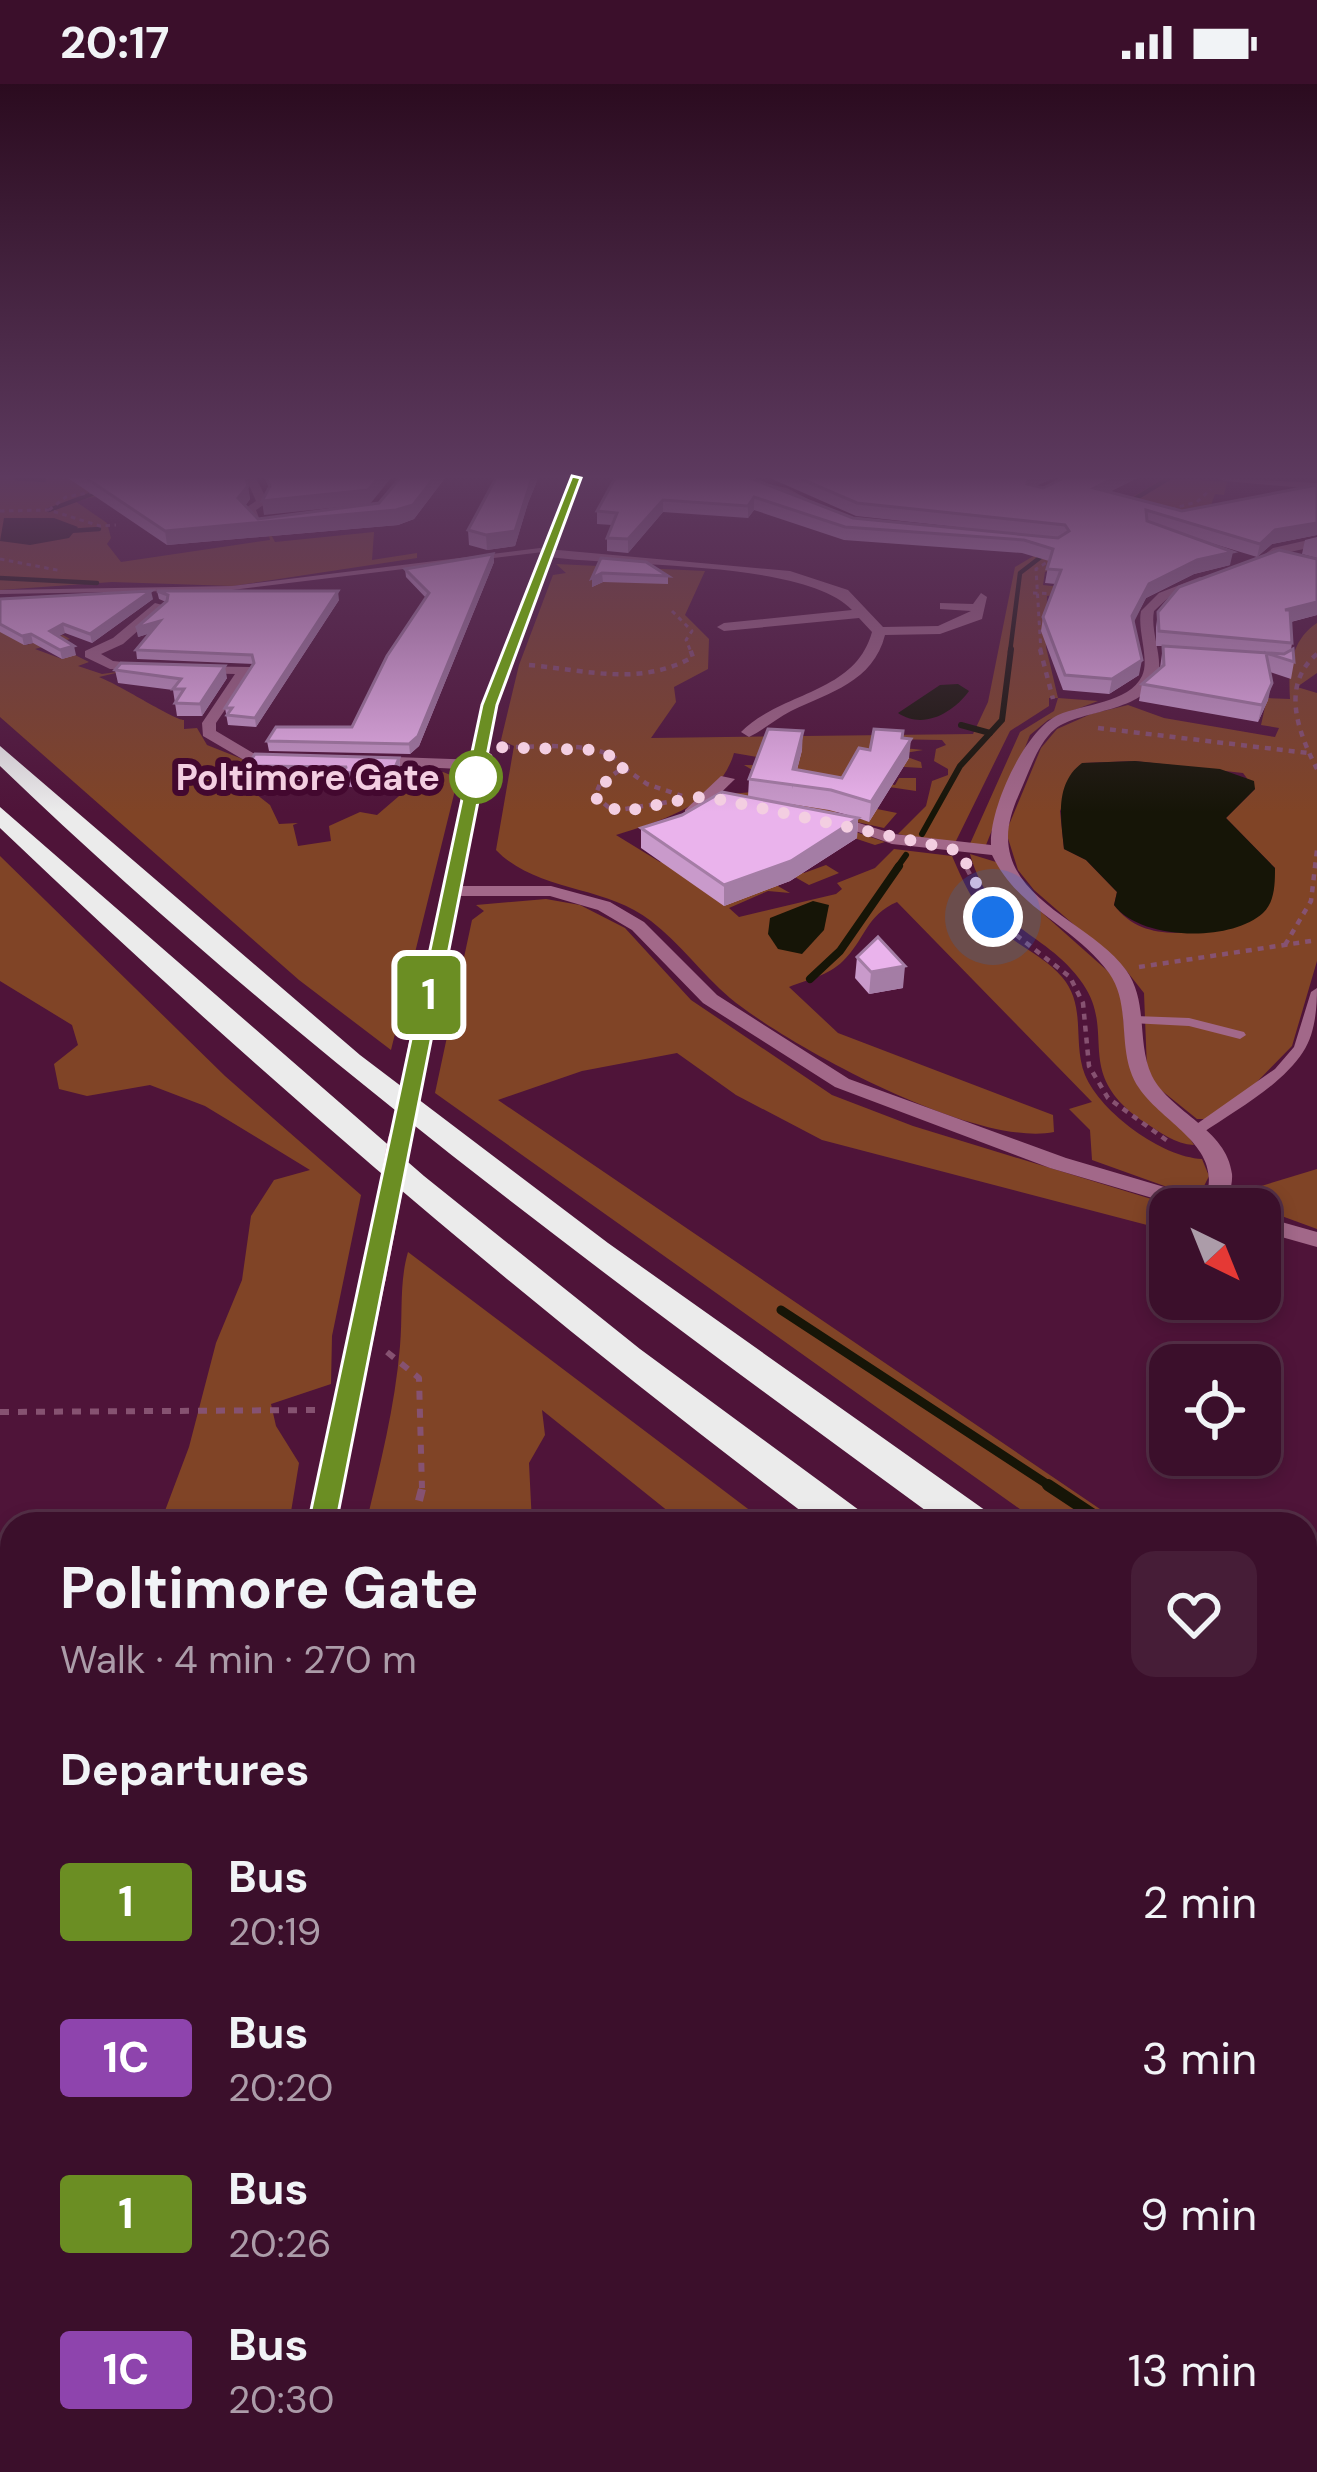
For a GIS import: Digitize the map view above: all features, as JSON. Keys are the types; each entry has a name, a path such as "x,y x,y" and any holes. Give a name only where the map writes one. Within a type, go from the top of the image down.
{"highway":[{"path":"0,753 124,869 448,1141 958,1512"},
{"path":"0,814 242,1039 405,1177 833,1512"}],"main road":[{"path":"325,1512 479,765 503,664 532,589"}],"street":[{"path":"762,726 845,682 877,652 879,631 843,592 835,589"},
{"path":"1183,589 1155,603 1142,623 1154,655 1152,672 1139,689 1058,713 1044,731 999,832 1000,851 1010,871 1042,908 1118,970 1133,999 1138,1070 1160,1101 1212,1150 1223,1175 1220,1188"},
{"path":"879,631 940,630 973,619 981,602 945,606"},
{"path":"92,652 148,620 160,606"},
{"path":"724,627 866,614"},
{"path":"116,618 148,620"},
{"path":"74,647 110,664 156,668"},
{"path":"175,669 248,665 209,724 208,733 251,758 297,762"},
{"path":"810,673 845,682"},
{"path":"345,761 479,765"},
{"path":"691,813 727,779"},
{"path":"707,798 735,803"},
{"path":"805,816 960,851 1000,851"},
{"path":"451,891 551,891 604,906 638,926 710,998 842,1083 1058,1163 1149,1190"},
{"path":"1281,1229 1317,1240"}],"lane":[{"path":"0,592 148,589"},
{"path":"1196,1131 1280,1072 1300,1048 1317,992"},
{"path":"1189,1022 1198,1005"},
{"path":"1135,1020 1189,1022 1240,1035"}],"path":[{"path":"1035,589 1034,643 1058,713 1108,731 1187,735 1308,753"},
{"path":"1034,593 1072,594"},
{"path":"503,664 620,679 650,676 694,657 686,640 692,631 672,611"},
{"path":"1317,654 1301,665 1293,685 1308,753 1317,769"},
{"path":"494,747 594,750 619,759 624,767 678,795"},
{"path":"624,767 596,790 597,801 605,808 631,812 707,798"},
{"path":"1285,944 1311,901 1317,850"},
{"path":"960,851 993,917 1070,977 1082,1003 1089,1066 1108,1098 1185,1150 1212,1150"},
{"path":"1070,977 1317,940"},
{"path":"356,1352 387,1352 418,1378 424,1480 416,1512"},
{"path":"0,1412 348,1410"}],"shaded area":[{"path":"548,589 697,589 685,615 709,639 708,669 674,687 676,702 651,738 973,734 988,702 1011,589 1060,589 1060,594 1047,596 1046,647 1058,698 1049,698 1049,706 1010,731 954,845 898,834 926,806 932,781 948,775 948,769 934,761 936,749 946,745 942,740 885,739 884,746 923,750 899,754 921,762 922,768 871,765 863,781 895,785 899,778 916,778 916,791 862,783 836,813 869,821 872,808 897,813 884,828 729,794 753,792 749,797 778,803 787,791 744,765 798,766 801,750 763,758 734,753 726,771 702,798 669,817 616,835 660,862 827,822 885,842 875,845 827,829 776,862 804,873 826,865 839,873 809,885 772,864 776,885 790,893 768,891 729,908 739,917 836,894 842,889 837,883 875,868 894,849 952,856 986,916 1049,964 1070,988 1081,1063 1104,1104 1152,1142 1202,1159 1209,1176 1203,1188 1170,1188 1092,1160 1090,1130 1069,1109 1092,1102 897,902 872,921 837,966 789,987 838,1033 1053,1115 1054,1132 1020,1133 979,1125 933,1110 839,1066 730,998 662,930 633,909 531,874 496,850 514,746 501,740 519,665"},
{"path":"1317,623 1317,673 1297,687 1317,693 1317,961 1292,1046 1248,1091 1208,1119 1197,1119 1156,1086 1147,1069 1144,993 1125,969 1034,890 1018,870 1006,832 1041,748 1057,729 1091,714 1128,705 1164,718 1275,737 1279,728 1261,725 1267,698 1290,699 1293,656","holes":["1135,761 1243,773 1255,789 1226,818 1275,868 1245,923 1174,933 1141,927 1114,905 1117,892 1086,860 1064,849 1060,811 1083,763"]},
{"path":"0,628 26,645 63,635 70,639 35,649 62,659 65,650 89,662 78,666 102,674 124,671 99,677 184,720 184,729 197,728 207,745 260,766 250,780 239,781 270,805 279,824 298,823 293,825 298,846 331,841 329,826 360,812 377,815 420,778 409,771 443,772 458,778 391,1050 299,980 0,717"},
{"path":"958,684 969,691 937,717 917,720 898,713 940,685"},
{"path":"1058,698 1098,701 1048,720 1030,735 986,845 969,846 1020,732 1054,711"},
{"path":"1135,761 1220,769 1254,781 1255,789 1226,818 1275,868 1272,898 1263,913 1248,923 1208,933 1144,925 1114,905 1117,892 1086,860 1064,849 1061,803 1073,771 1082,763"},
{"path":"970,854 996,862 1039,910 1120,982 1125,1035 1194,1145 1168,1137 1122,1104 1102,1070 1097,1020 1083,984 992,900"},
{"path":"0,856 225,1076 361,1195 332,1336 331,1384 271,1404 276,1426 299,1463 291,1512 165,1512 189,1447 216,1343 242,1280 251,1216 274,1180 310,1170 205,1106 150,1085 87,1096 59,1089 54,1064 78,1045 72,1025 0,981"},
{"path":"546,899 580,905 625,928 691,1000 832,1095 913,1126 1149,1198 1149,1226 822,1140 736,1095 677,1053 582,1071 498,1100 1104,1512 1024,1512 435,1093 472,920 484,911 476,905"},
{"path":"813,901 829,905 824,930 802,954 778,949 768,934 770,918"},
{"path":"1317,1169 1317,1229 1281,1216 1281,1188 1255,1188"},
{"path":"408,1252 752,1512 669,1512 542,1410 545,1435 529,1463 531,1512 369,1512 395,1391"}],"building":[{"path":"425,589 478,589 418,736 409,744 267,741 276,727 352,727 387,656 429,593"},
{"path":"1054,589 1146,589 1132,616 1142,660 1112,679 1065,675 1043,617"},
{"path":"1177,589 1317,589 1317,602 1285,610 1290,610 1292,643 1159,631 1158,612"},
{"path":"151,591 90,634 63,624 50,631 74,646 60,650 0,624 0,599"},
{"path":"157,591 338,591 255,718 227,715 232,708 225,708 254,663 252,655 136,650 160,621 136,628 167,601 168,595"},
{"path":"1163,646 1284,654 1293,649 1294,662 1266,653 1272,683 1262,705 1142,684 1164,665"},
{"path":"121,663 225,666 200,704 175,703 184,689 173,689 181,679 115,670"},
{"path":"768,729 803,731 793,769 842,778 859,748 870,750 874,729 903,731 902,738 911,739 871,802 831,790 749,779"},
{"path":"255,754 399,758 390,779 338,771 347,767 247,766"},
{"path":"722,792 858,818 791,861 724,885 641,828 682,815"},
{"path":"878,937 905,966 871,972 857,957"}],"waterway":[{"path":"1010,652 1018,589"},
{"path":"922,834 960,766 1002,720 1011,649"},
{"path":"961,725 990,733"},
{"path":"896,869 906,855"},
{"path":"810,979 840,951 899,866"},
{"path":"781,1310 1053,1488"},
{"path":"1048,1485 1089,1512"}],"bus line":[{"name":"1","path":"325,1512 490,705 532,589"}],"place":[{"name":"Poltimore Gate","path":"476,777"}],"route":[{"path":"476,777 494,747 605,752 624,767 596,790 597,801 605,808 631,812 666,801 723,800 771,813 829,818 892,839 960,851 993,917"}]}
